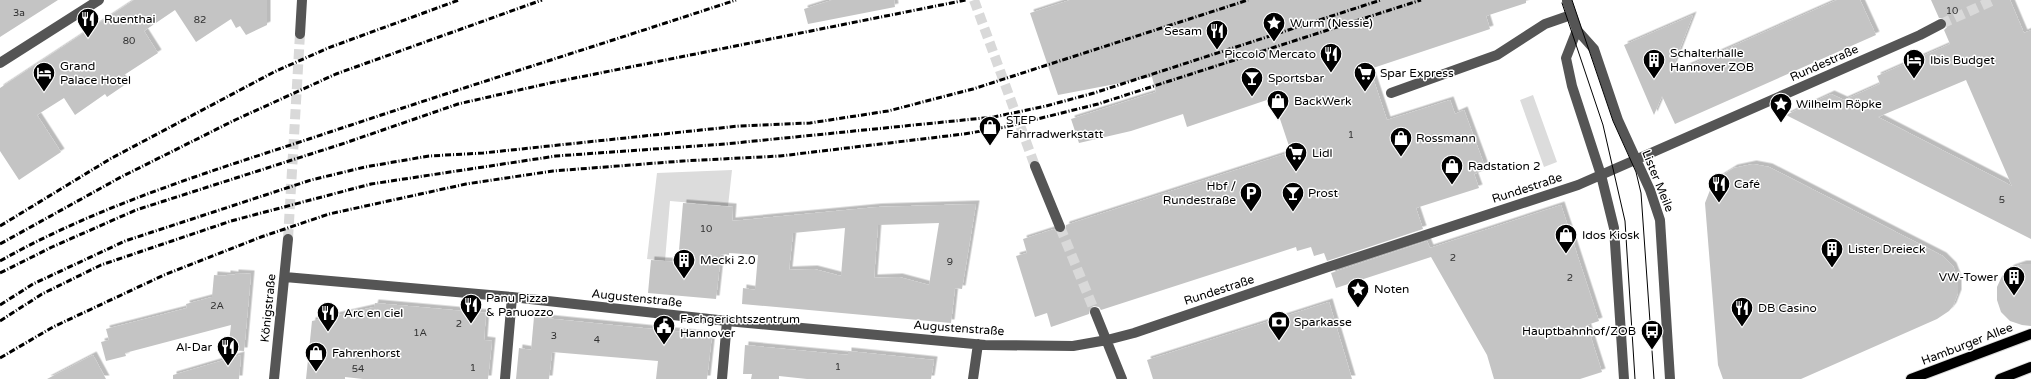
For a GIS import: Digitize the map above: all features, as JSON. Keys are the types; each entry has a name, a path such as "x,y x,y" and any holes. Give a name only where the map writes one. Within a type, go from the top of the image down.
{"main road":[{"name":"Hamburger Allee","path":"1912,379 2031,334"},
{"path":"2000,379 2031,367"}],"street":[{"path":"0,63 81,5 99,0"},
{"path":"300,34 302,0"},
{"name":"Lister Meile","path":"1567,1 1577,30 1594,49 1618,120 1650,190 1660,220 1670,379"},
{"path":"1391,93 1497,55 1545,24 1572,15"},
{"name":"Rundestraße","path":"1107,340 1134,333 1466,221 1544,197 1636,160 1920,35 1941,24"},
{"path":"1577,30 1566,58 1572,86 1601,175 1614,228 1624,379"},
{"path":"1035,166 1060,227"},
{"name":"Königstraße","path":"274,379 288,239"},
{"name":"Augustenstraße","path":"285,277 512,297 727,321 978,344 1073,346 1107,340"},
{"path":"505,379 512,297"},
{"path":"1095,312 1122,379"},
{"path":"722,379 727,321"},
{"path":"973,379 978,344"}],"shaded area":[{"path":"1533,95 1557,162 1544,167 1520,100"},
{"path":"732,170 728,206 670,201 665,261 647,259 657,173"}],"building":[{"path":"0,0 58,0 0,37"},
{"path":"134,0 267,0 267,25 246,35 240,26 236,28 231,19 196,42 175,10 144,31 158,53 121,77 126,84 107,97 105,94 75,115 64,98 37,115 61,152 19,180 0,151 0,88"},
{"path":"832,0 894,0 895,7 808,24 804,9"},
{"path":"1070,0 1526,0 1526,3 1486,16 1490,29 1370,69 1387,120 1450,100 1455,114 1464,110 1486,170 1474,174 1479,188 1416,208 1423,229 1327,261 1324,253 1314,256 1311,247 1297,251 1296,247 1101,310 1099,307 1093,306 1090,308 1089,314 1051,327 1047,313 1035,317 1016,256 1027,253 1023,239 1054,229 1056,232 1062,233 1065,231 1066,225 1291,152 1273,98 1187,127 1183,114 1131,131 1079,143 1071,119 1156,92 1152,77 1058,95 1030,13"},
{"path":"1837,0 1860,0 1876,35 1675,124 1662,96 1654,115 1624,45 1693,15 1670,74"},
{"path":"1931,0 2010,0 2024,33 2031,30 2031,239 1786,115 1831,94 1844,100 1880,84 1877,76 1950,44 1944,30 1947,27 1947,21 1944,18 1939,18","holes":["1966,80 2012,186 1878,117"]},
{"name":"Lister Dreieck","path":"1753,164 1769,167 1943,256 1953,266 1958,279 1958,293 1953,306 1949,311 1937,319 1801,379 1723,379 1718,365 1705,203 1712,185 1718,178 1734,168"},
{"path":"683,203 733,207 732,221 878,207 976,204 962,289 955,288 951,323 742,304 743,288 755,290 758,255 729,253 729,255 721,254 716,299 648,293 651,260 678,262","holes":["939,223 929,285 899,277 874,278 878,225","845,228 841,276 814,269 789,270 793,233"]},
{"path":"1561,205 1599,321 1587,325 1602,372 1580,379 1494,379 1487,355 1431,257 1336,288 1331,273 1427,241 1430,248"},
{"name":"VW-Tower","path":"2023,264 2031,264 2031,326 2010,321 2001,312 1997,300 1997,287 2002,276 2011,268"},
{"path":"235,273 251,274 244,351 228,350 231,325 125,353 126,356 106,361 101,342 109,340 106,329 187,308 186,304 212,297 214,275 227,276 227,274 235,275"},
{"name":"Sparkasse","path":"1329,302 1352,379 1153,379 1147,360"},
{"path":"375,303 486,313 484,340 492,341 488,379 363,379 345,377 345,379 306,379 312,321 374,307"},
{"path":"534,317 712,335 707,379 656,379 658,361 552,352 549,379 516,379 519,348 531,350"},
{"path":"745,345 848,355 848,351 934,360 931,379 807,379 779,376 779,379 751,379 752,374 743,374"},
{"path":"93,355 106,379 47,379"},
{"path":"241,355 239,379 173,379 173,375"}],"tunnel":[{"path":"974,0 1035,166"},
{"path":"1941,24 1994,0"},
{"path":"288,239 300,34"},
{"path":"1060,227 1095,312"}],"tram line":[{"path":"1572,0 1613,121 1636,172 1641,193 1654,379"},
{"path":"1562,3 1603,125 1625,221 1635,379"}],"railway":[{"path":"0,226 110,159 274,72 328,48 459,0"},
{"path":"0,244 121,177 235,120 336,74 542,0"},
{"path":"0,261 74,224 189,179 413,104 736,0"},
{"path":"0,273 52,247 136,210 345,143 458,104 550,83 966,0"},
{"path":"0,305 33,284 125,241 311,180 365,167 429,156 483,153 739,126 810,123 888,111 973,89 1248,0"},
{"path":"0,321 42,294 101,265 231,221 371,184 556,156 725,144 994,117 1046,106 1094,93 1381,0"},
{"path":"0,358 53,327 164,275 261,237 329,214 466,184 553,171 683,161 780,156 964,134 1005,127 1098,104 1421,0"}],"place":[{"name":"Ruenthai","path":"88,38"},
{"name":"Wurm (Nessie)","path":"1274,42"},
{"name":"Sesam","path":"1217,50"},
{"name":"Piccolo Mercato","path":"1331,74"},
{"name":"Schalterhalle Hannover ZOB","path":"1654,80"},
{"name":"Ibis Budget","path":"1914,80"},
{"name":"Grand Palace Hotel","path":"44,92"},
{"name":"Spar Express","path":"1365,92"},
{"name":"Sportsbar","path":"1252,98"},
{"name":"BackWerk","path":"1278,120"},
{"name":"Wilhelm Röpke","path":"1781,124"},
{"name":"STEP Fahrradwerkstatt","path":"990,146"},
{"name":"Rossmann","path":"1401,158"},
{"name":"Lidl","path":"1296,172"},
{"name":"Radstation 2","path":"1452,186"},
{"name":"Café","path":"1719,204"},
{"name":"Hbf / Rundestraße","path":"1251,212"},
{"name":"Prost","path":"1293,212"},
{"name":"Idos Kiosk","path":"1566,254"},
{"name":"Lister Dreieck","path":"1832,268"},
{"name":"Mecki 2.0","path":"684,280"},
{"name":"VW-Tower","path":"2014,296"},
{"name":"Noten","path":"1358,308"},
{"name":"Panu Pizza & Panuozzo","path":"471,324"},
{"name":"DB Casino","path":"1742,328"},
{"name":"Arc en ciel","path":"328,332"},
{"name":"Sparkasse","path":"1279,342"},
{"name":"Fachgerichtszentrum Hannover","path":"664,346"},
{"name":"Hauptbahnhof/ZOB","path":"1652,350"},
{"name":"Al-Dar","path":"228,366"},
{"name":"Fahrenhorst","path":"316,372"}]}
